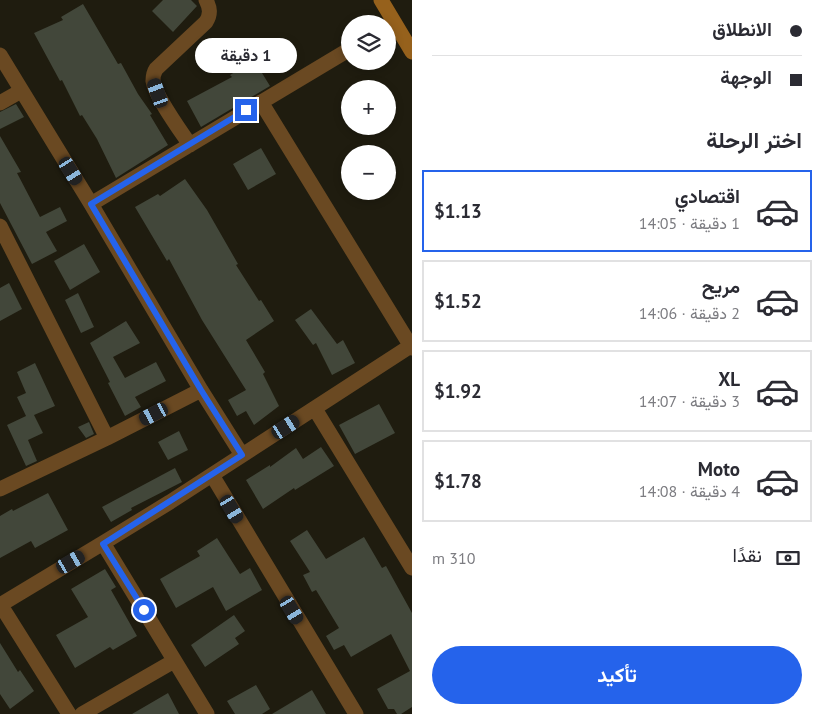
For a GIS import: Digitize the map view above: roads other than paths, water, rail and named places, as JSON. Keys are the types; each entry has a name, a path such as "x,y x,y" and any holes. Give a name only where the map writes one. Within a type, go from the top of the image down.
{"street":[{"path":"190,144 158,93 153,80 156,69 206,22 210,15 210,7 206,0"},
{"path":"381,0 387,15"},
{"path":"396,30 410,45"},
{"path":"91,204 341,54"},
{"path":"0,56 242,455"},
{"path":"0,103 21,91"},
{"path":"69,714 0,605 103,544 412,346 261,102"},
{"path":"0,226 107,438"},
{"path":"2,482 107,438 201,390"},
{"path":"315,408 412,568"},
{"path":"212,475 356,714"},
{"path":"103,544 207,714"},
{"path":"82,714 174,661"}]}
